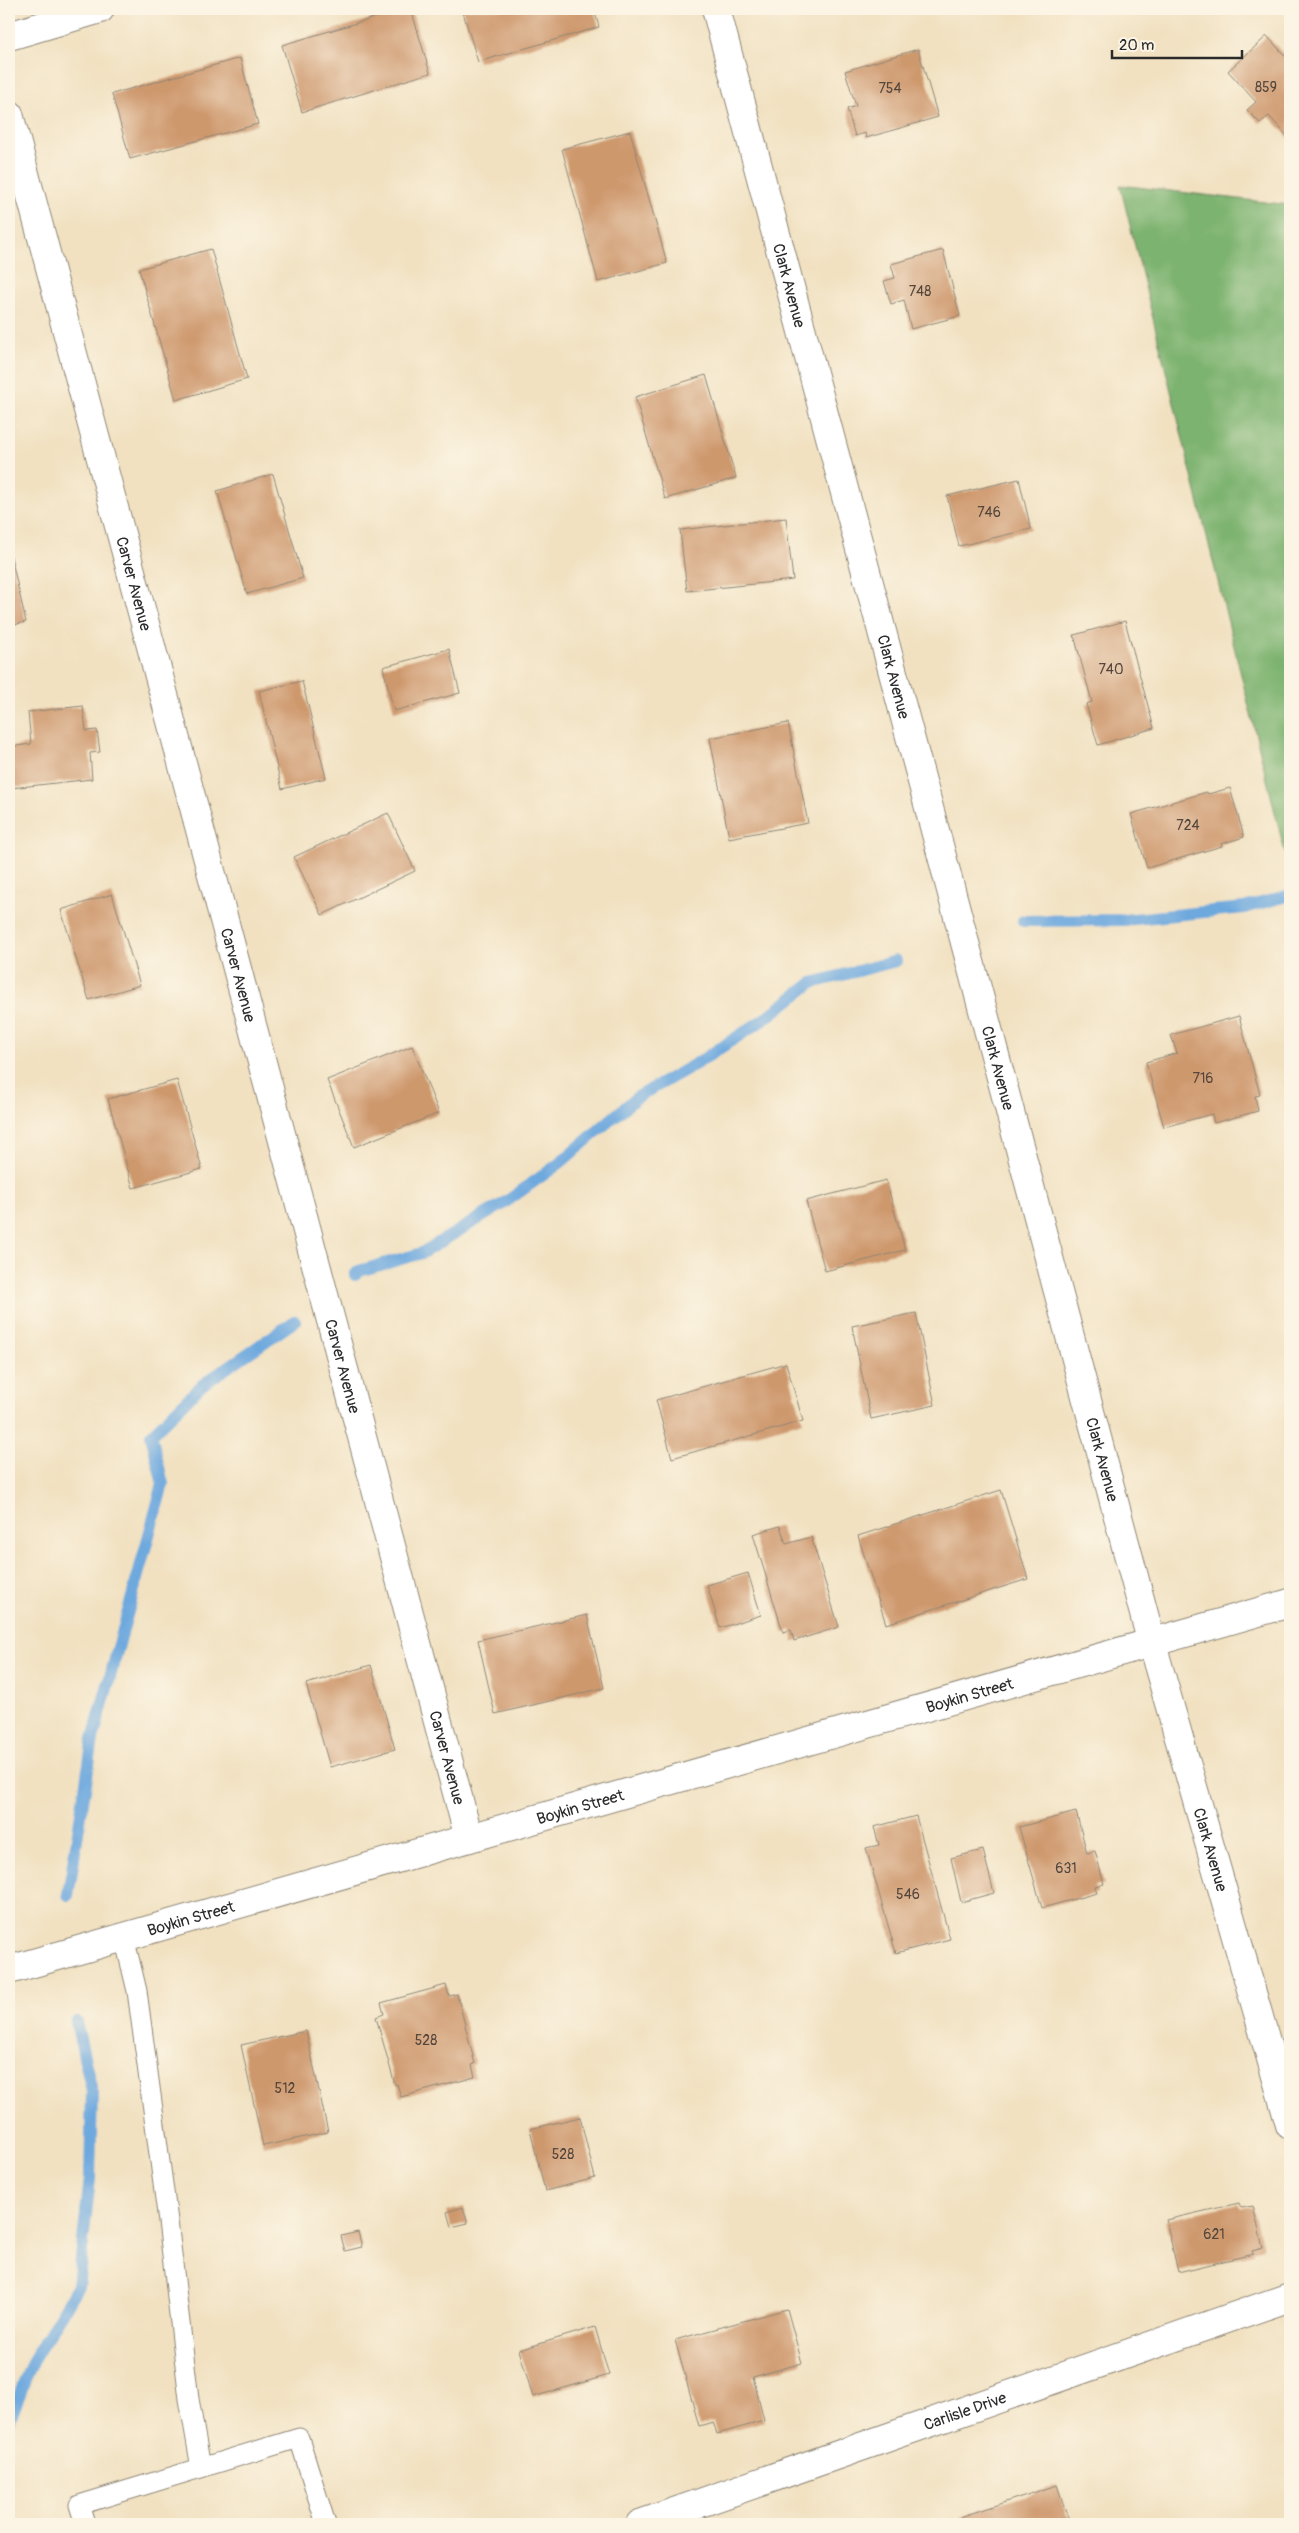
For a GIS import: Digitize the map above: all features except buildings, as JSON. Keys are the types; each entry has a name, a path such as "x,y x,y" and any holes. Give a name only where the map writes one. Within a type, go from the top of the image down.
{"street":[{"path":"9,36 100,9"},
{"name":"Clark Avenue","path":"716,9 1152,1644 1290,2125"},
{"name":"Carver Avenue","path":"9,114 469,1838"},
{"name":"Boykin Street","path":"9,1970 1290,1603"},
{"name":"Carlisle Drive","path":"640,2524 1290,2297"}],"lane":[{"path":"124,1937 137,1991 172,2250 189,2399 201,2468"},
{"path":"85,2524 80,2505 299,2438 326,2524"}],"green space":[{"path":"1120,185 1290,205 1290,873"}],"waterway":[{"path":"1023,921 1124,920 1244,908 1290,895"},
{"path":"355,1275 359,1271 422,1253 503,1204 560,1163 636,1098 699,1062 763,1020 812,983 896,961"},
{"path":"68,1895 93,1739 163,1484 151,1435 202,1385 295,1321"},
{"path":"9,2422 32,2362 78,2286 90,2178 92,2091 76,2022"}]}
